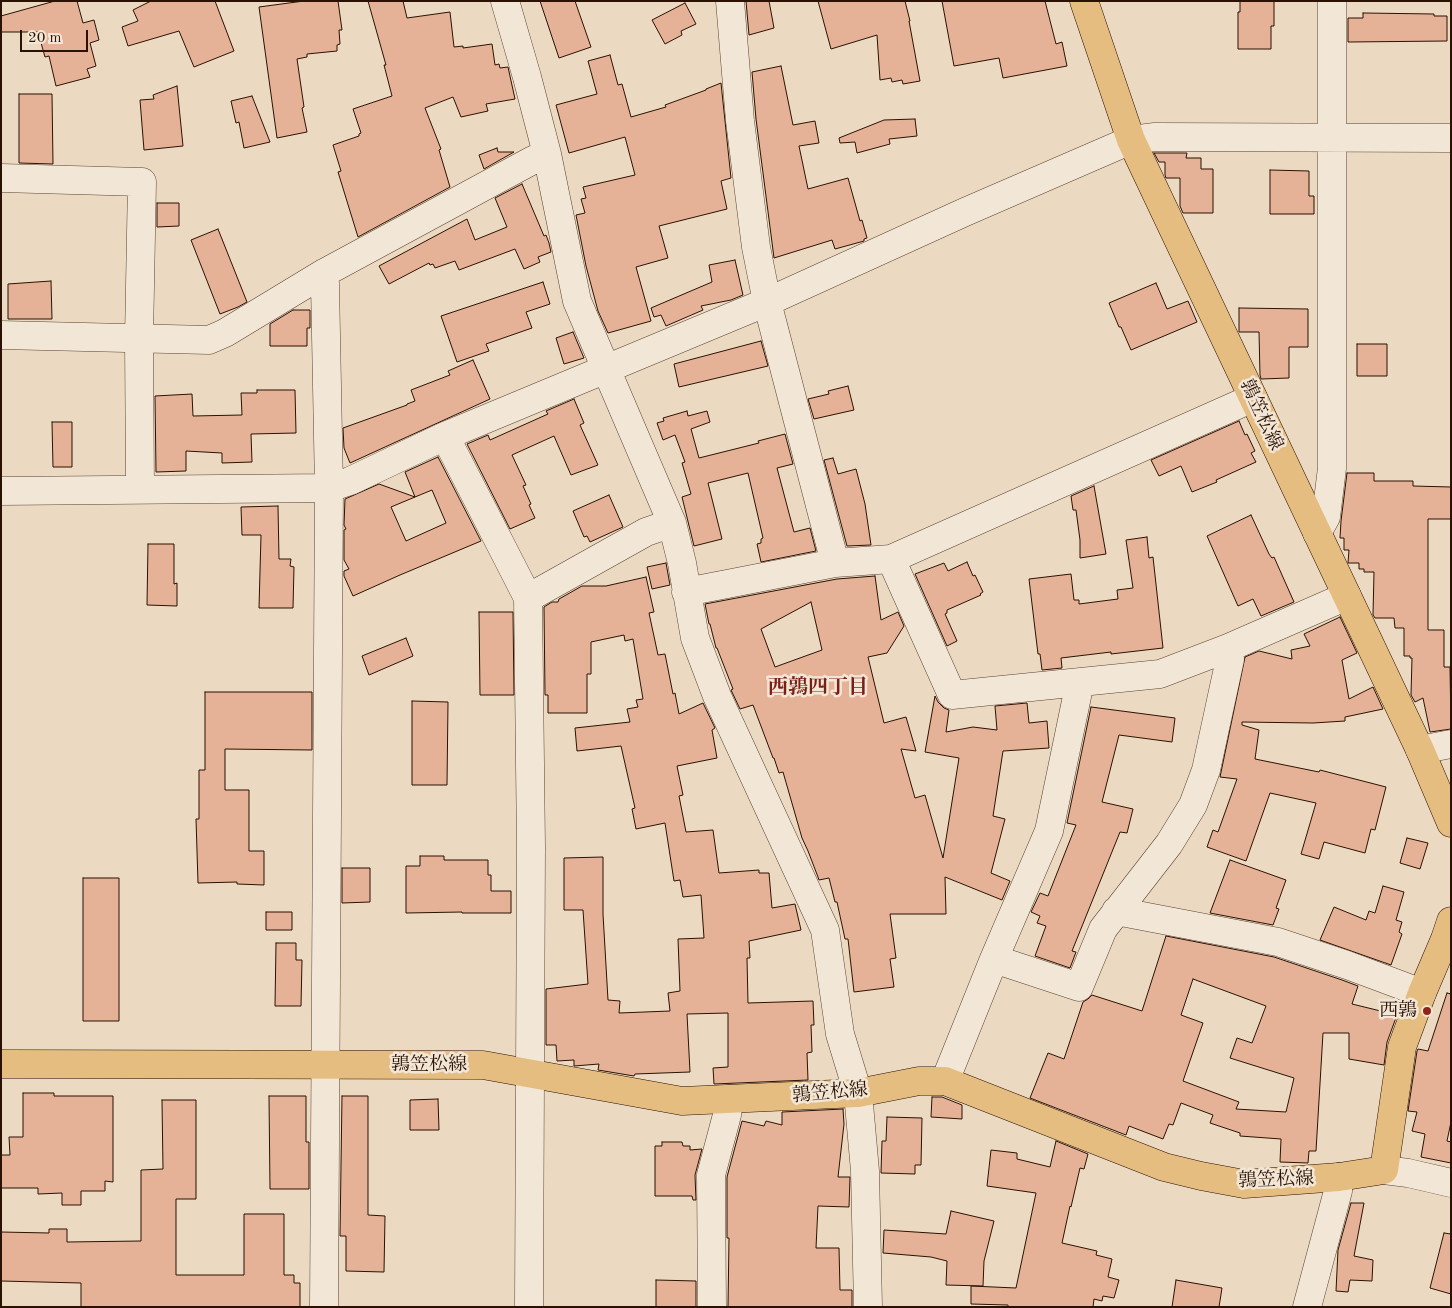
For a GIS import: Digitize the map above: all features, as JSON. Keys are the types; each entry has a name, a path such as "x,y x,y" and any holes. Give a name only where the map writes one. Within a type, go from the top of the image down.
{"main road":[{"name":"鶉笠松線","path":"1084,1 1130,140 1420,750 1451,823"},
{"path":"1384,1170 1402,1047 1451,921"},
{"name":"鶉笠松線","path":"1,1064 483,1065 682,1101 858,1093 919,1081 945,1081 1164,1167 1192,1174 1244,1184 1339,1178 1384,1170"}],"street":[{"path":"504,1 527,77 547,154 577,301 672,524 682,563 695,638 718,696 825,930 840,1034 858,1093 865,1171 868,1307"},
{"path":"730,1 740,121 756,247 767,302 835,563"},
{"path":"1317,533 1326,517 1332,468 1332,1"},
{"path":"1,491 329,488 445,436 767,302 956,216 1130,140 1155,137 1332,136 1451,138"},
{"path":"1,335 209,340 225,333 324,273 524,164 547,154"},
{"path":"1,178 142,182 139,338 140,489"},
{"path":"324,273 329,488 324,1307"},
{"path":"686,592 835,563 891,559 1253,398"},
{"path":"445,436 528,598 531,847 529,1307"},
{"path":"528,598 646,532 672,524"},
{"path":"891,559 952,695 1160,674 1228,648 1347,596"},
{"path":"994,959 1079,987 1103,929 1169,844 1193,805 1206,770 1230,659 1228,648"},
{"path":"945,1081 994,959 1049,832 1080,682"},
{"path":"1420,750 1451,744"},
{"path":"1116,911 1278,942 1422,994"},
{"path":"712,1307 711,1175 728,1115 729,1099"},
{"path":"1384,1170 1408,1173 1451,1183"},
{"path":"1307,1307 1338,1191 1339,1178"}],"building":[{"path":"55,1 77,1 83,23 94,20 99,40 90,43 96,66 87,69 90,77 56,86 49,56 45,57 38,32 1,32 1,16"},
{"path":"151,1 215,1 234,51 194,67 179,31 128,46 122,27 138,21 133,10"},
{"path":"304,1 338,1 342,30 339,30 340,44 337,45 337,51 307,54 307,57 297,59 304,107 302,108 307,132 277,138 259,7"},
{"path":"368,1 403,1 407,18 450,12 454,47 463,46 463,48 492,44 495,65 499,64 500,68 508,67 515,99 486,104 488,111 461,117 453,97 425,108 441,149 439,150 450,187 358,237 338,172 341,171 333,145 359,136 361,133 353,109 392,96 384,65 386,65"},
{"path":"540,1 575,1 591,47 559,58"},
{"path":"746,1 769,1 774,28 749,35"},
{"path":"818,1 905,1 920,81 903,84 902,80 892,82 891,78 880,80 877,35 831,49"},
{"path":"942,1 1045,1 1056,44 1062,42 1067,66 1003,78 999,58 954,66"},
{"path":"1240,1 1274,1 1274,26 1271,26 1271,49 1238,49 1238,12 1240,12"},
{"path":"685,3 696,24 681,31 682,35 665,44 652,20"},
{"path":"1363,13 1434,14 1434,16 1447,16 1447,41 1348,42 1348,18 1363,18"},
{"path":"610,55 618,85 622,84 631,117 666,107 665,105 721,83 731,178 721,181 727,209 659,226 668,258 636,267 651,321 608,333 598,311 586,266 576,215 585,213 581,199 586,198 583,187 635,175 625,137 569,153 556,105 597,94 588,61"},
{"path":"781,66 793,125 815,121 819,143 799,146 808,189 848,178 860,221 862,220 867,238 864,241 835,249 832,240 774,258 756,119 752,72"},
{"path":"177,86 183,146 144,150 140,100 154,99 153,95"},
{"path":"19,94 52,94 53,164 19,163"},
{"path":"252,96 270,142 244,148 239,122 236,123 231,101"},
{"path":"915,119 917,136 889,139 890,144 857,153 855,142 840,143 839,138 884,120"},
{"path":"497,148 498,152 514,152 484,169 479,155"},
{"path":"1154,153 1187,153 1186,158 1201,158 1201,169 1213,169 1213,213 1183,213 1180,206 1180,178 1166,178 1165,162 1159,162"},
{"path":"1270,170 1309,171 1309,196 1314,196 1314,214 1270,214"},
{"path":"522,184 544,236 546,235 549,243 551,252 538,257 540,262 524,269 515,249 459,270 455,261 435,268 433,264 430,265 429,263 389,284 379,266 467,219 475,240 507,227 495,198"},
{"path":"157,203 179,203 179,226 157,227"},
{"path":"218,229 247,302 220,314 191,240"},
{"path":"735,260 743,295 731,300 701,306 703,310 666,326 661,315 654,317 651,308 712,282 709,265"},
{"path":"51,281 52,319 8,319 8,284"},
{"path":"543,282 550,304 526,312 532,328 486,344 489,351 457,362 441,316"},
{"path":"1156,283 1167,309 1188,301 1197,322 1131,350 1109,303"},
{"path":"1239,308 1308,309 1308,347 1289,347 1289,378 1261,379 1259,332 1239,332"},
{"path":"293,310 310,310 307,346 270,346 270,324"},
{"path":"573,332 584,358 564,364 556,338"},
{"path":"761,341 768,366 679,387 674,364"},
{"path":"1357,344 1387,344 1387,376 1357,376"},
{"path":"473,360 490,399 350,463 344,448 343,428 415,401 411,390 450,375 448,371"},
{"path":"848,386 854,410 814,419 808,399 829,394 828,391"},
{"path":"257,390 295,390 296,433 251,434 252,462 222,463 222,453 186,451 186,471 156,472 155,396 192,394 193,416 242,415 241,393 257,393"},
{"path":"574,399 584,423 580,425 598,465 571,475 554,436 512,455 526,485 523,486 535,518 510,529 467,444 488,435 490,440 548,414 546,411"},
{"path":"687,411 688,416 707,411 710,422 691,429 699,458 759,443 758,441 785,434 793,464 777,468 794,532 810,528 816,551 761,562 757,544 761,543 763,538 748,473 708,483 722,539 694,546 682,497 691,494 682,463 685,462 675,435 663,440 657,423 664,421 663,418"},
{"path":"1239,421 1255,451 1251,453 1256,462 1216,480 1217,482 1192,492 1181,466 1159,476 1151,460"},
{"path":"52,422 72,422 72,467 53,467"},
{"path":"438,457 481,541 353,596 344,576 344,571 349,569 344,560 345,499 379,484 415,497 405,472","holes":["432,490 446,523 406,541 391,507"]},
{"path":"833,458 838,474 856,469 865,504 871,545 847,546 824,460"},
{"path":"1347,473 1374,473 1374,481 1413,481 1413,486 1451,487 1451,519 1428,519 1428,630 1444,630 1444,667 1450,667 1451,729 1430,732 1423,698 1415,702 1411,695 1412,658 1404,656 1404,628 1395,628 1394,618 1375,618 1373,615 1374,572 1364,572 1364,569 1359,569 1359,563 1348,563 1349,550 1344,550 1344,538 1340,538"},
{"path":"1094,486 1106,554 1080,558 1076,510 1073,510 1071,496"},
{"path":"609,495 623,527 590,542 587,536 584,537 573,511"},
{"path":"278,506 279,559 291,559 290,566 294,567 293,608 259,608 261,535 242,535 241,507"},
{"path":"1251,515 1269,554 1272,558 1274,557 1294,602 1261,616 1253,599 1238,606 1207,536"},
{"path":"1147,537 1149,558 1153,557 1163,648 1061,658 1062,668 1042,670 1040,654 1038,654 1029,579 1071,574 1074,600 1079,600 1079,604 1118,599 1117,590 1133,588 1126,540"},
{"path":"148,544 174,544 174,584 177,583 177,606 147,605"},
{"path":"967,562 983,592 981,595 947,610 945,614 957,641 947,646 915,574 944,563 948,571"},
{"path":"666,563 670,585 652,589 647,567"},
{"path":"875,576 881,620 898,612 904,626 887,653 868,657 884,723 906,717 916,751 901,749 915,798 925,795 943,858 959,758 925,752 935,696 944,708 949,710 946,732 973,727 997,730 995,706 1027,703 1029,723 1047,721 1049,748 1003,751 993,816 1005,819 991,873 1010,881 1002,900 945,877 946,914 890,914 896,958 890,959 894,987 854,992 848,939 845,939 837,902 835,902 829,878 819,880 802,838 783,772 779,773 753,705 740,709 731,690 733,689 716,648 705,604 837,579","holes":["811,602 822,650 775,667 761,629"]},
{"path":"646,577 654,612 649,613 658,655 665,654 679,714 703,703 715,728 712,730 717,758 677,766 683,795 679,796 686,832 713,830 719,873 759,870 759,873 769,873 772,908 795,904 801,930 749,941 750,958 747,958 748,1003 813,1001 814,1025 811,1025 812,1052 807,1053 808,1080 714,1084 713,1068 728,1067 728,1013 687,1014 690,1072 635,1074 634,1076 598,1070 599,1064 574,1066 574,1060 557,1061 556,1045 546,1045 546,989 588,984 583,910 564,910 564,858 603,857 603,914 608,1000 620,1001 619,1013 670,1011 668,993 680,991 678,939 704,938 701,895 683,897 680,880 674,881 665,823 636,829 632,809 635,808 621,746 577,751 575,728 630,722 627,709 638,707 636,700 643,699 633,639 625,641 624,635 591,642 591,674 587,674 587,713 548,713 548,695 545,695 544,607 552,602 558,602 559,599 582,586 606,586"},
{"path":"479,612 513,612 514,695 480,695"},
{"path":"1340,617 1357,653 1342,660 1349,699 1373,687 1383,709 1345,717 1345,721 1313,723 1242,722 1242,725 1259,730 1255,759 1319,772 1320,770 1386,787 1375,830 1371,829 1365,853 1324,842 1319,859 1301,854 1316,803 1270,793 1246,861 1207,847 1213,830 1218,832 1237,779 1220,777 1245,657 1259,651 1292,659 1291,650 1310,646 1304,634"},
{"path":"406,638 413,656 369,675 362,656"},
{"path":"205,692 312,692 312,750 225,749 225,790 249,790 249,851 264,851 264,885 237,884 237,882 198,883 196,819 199,819 199,770 205,770"},
{"path":"412,701 448,702 447,785 412,785"},
{"path":"1091,707 1175,718 1172,742 1119,735 1102,802 1133,809 1127,833 1120,832 1072,951 1076,952 1070,968 1035,956 1046,926 1037,923 1040,916 1031,912 1040,893 1048,896 1076,825 1067,823"},
{"path":"1407,838 1428,843 1420,869 1400,863"},
{"path":"420,856 444,856 444,860 488,860 488,875 491,875 491,891 511,891 511,913 406,913 406,866 420,866"},
{"path":"1230,860 1286,880 1276,908 1279,909 1273,925 1210,913"},
{"path":"342,868 370,868 370,902 342,903"},
{"path":"83,878 119,878 119,1021 83,1021"},
{"path":"1383,886 1404,892 1396,920 1402,922 1399,932 1402,934 1391,965 1320,940 1334,907 1366,920 1369,911 1375,913"},
{"path":"266,912 292,912 292,930 266,930"},
{"path":"1166,936 1274,957 1342,980 1358,986 1352,1004 1397,1015 1387,1042 1384,1065 1349,1059 1349,1033 1323,1033 1316,1151 1309,1151 1308,1163 1280,1162 1281,1139 1240,1136 1240,1133 1210,1123 1213,1115 1181,1103 1173,1125 1169,1124 1163,1139 1129,1126 1126,1135 1030,1098 1048,1053 1064,1059 1083,1002 1092,995 1142,1011","holes":["1193,979 1266,1006 1252,1043 1237,1038 1230,1058 1294,1078 1286,1112 1236,1109 1239,1102 1183,1081 1203,1023 1181,1015"]},
{"path":"276,943 296,943 296,960 302,960 301,1006 275,1006"},
{"path":"1447,993 1451,994 1451,1122 1447,1141 1451,1142 1451,1163 1421,1157 1425,1134 1412,1131 1417,1112 1408,1111 1417,1051 1418,1049 1428,1051"},
{"path":"23,1093 54,1093 54,1096 113,1096 113,1182 105,1181 105,1191 81,1191 81,1205 62,1205 62,1193 38,1194 38,1188 1,1188 1,1155 10,1155 9,1137 23,1137"},
{"path":"269,1096 306,1096 306,1142 309,1142 309,1189 270,1189"},
{"path":"342,1096 368,1096 368,1215 385,1216 384,1272 346,1271 346,1236 340,1236"},
{"path":"932,1097 942,1097 962,1105 962,1119 931,1117"},
{"path":"438,1099 439,1130 410,1130 410,1100"},
{"path":"162,1100 196,1100 196,1199 176,1199 176,1275 244,1275 244,1214 284,1214 284,1275 294,1275 294,1283 300,1283 300,1307 81,1307 81,1283 1,1281 1,1232 49,1233 49,1229 67,1229 67,1242 141,1241 141,1170 163,1169"},
{"path":"843,1109 844,1124 838,1177 850,1177 849,1207 818,1206 816,1248 839,1248 840,1290 852,1290 852,1307 728,1307 729,1238 727,1238 727,1177 742,1121 764,1126 766,1121 782,1125 782,1112"},
{"path":"887,1117 922,1118 921,1165 915,1165 915,1174 881,1173 882,1141 886,1141"},
{"path":"1056,1141 1088,1154 1084,1169 1080,1168 1062,1243 1097,1251 1096,1255 1112,1259 1108,1277 1119,1280 1114,1298 1103,1296 1102,1301 1094,1299 1093,1307 1008,1307 1008,1305 971,1304 971,1286 1016,1288 1036,1193 987,1186 991,1150 1017,1153 1017,1159 1050,1167"},
{"path":"662,1142 682,1142 683,1146 690,1146 690,1150 702,1149 695,1175 696,1200 693,1200 692,1196 655,1196 655,1146 662,1146"},
{"path":"1351,1203 1364,1203 1354,1256 1373,1260 1372,1281 1350,1280 1348,1292 1336,1291 1338,1250"},
{"path":"951,1211 994,1221 984,1261 983,1286 946,1285 947,1261 931,1257 883,1253 884,1230 946,1234"},
{"path":"1444,1233 1451,1234 1451,1294 1430,1288"},
{"path":"656,1280 696,1281 696,1307 656,1307"},
{"path":"1176,1280 1222,1288 1219,1307 1172,1307"}],"place":[{"name":"西鶉","path":"1427,1011"}],"district":[{"name":"西鶉四丁目","path":"818,688"}]}
